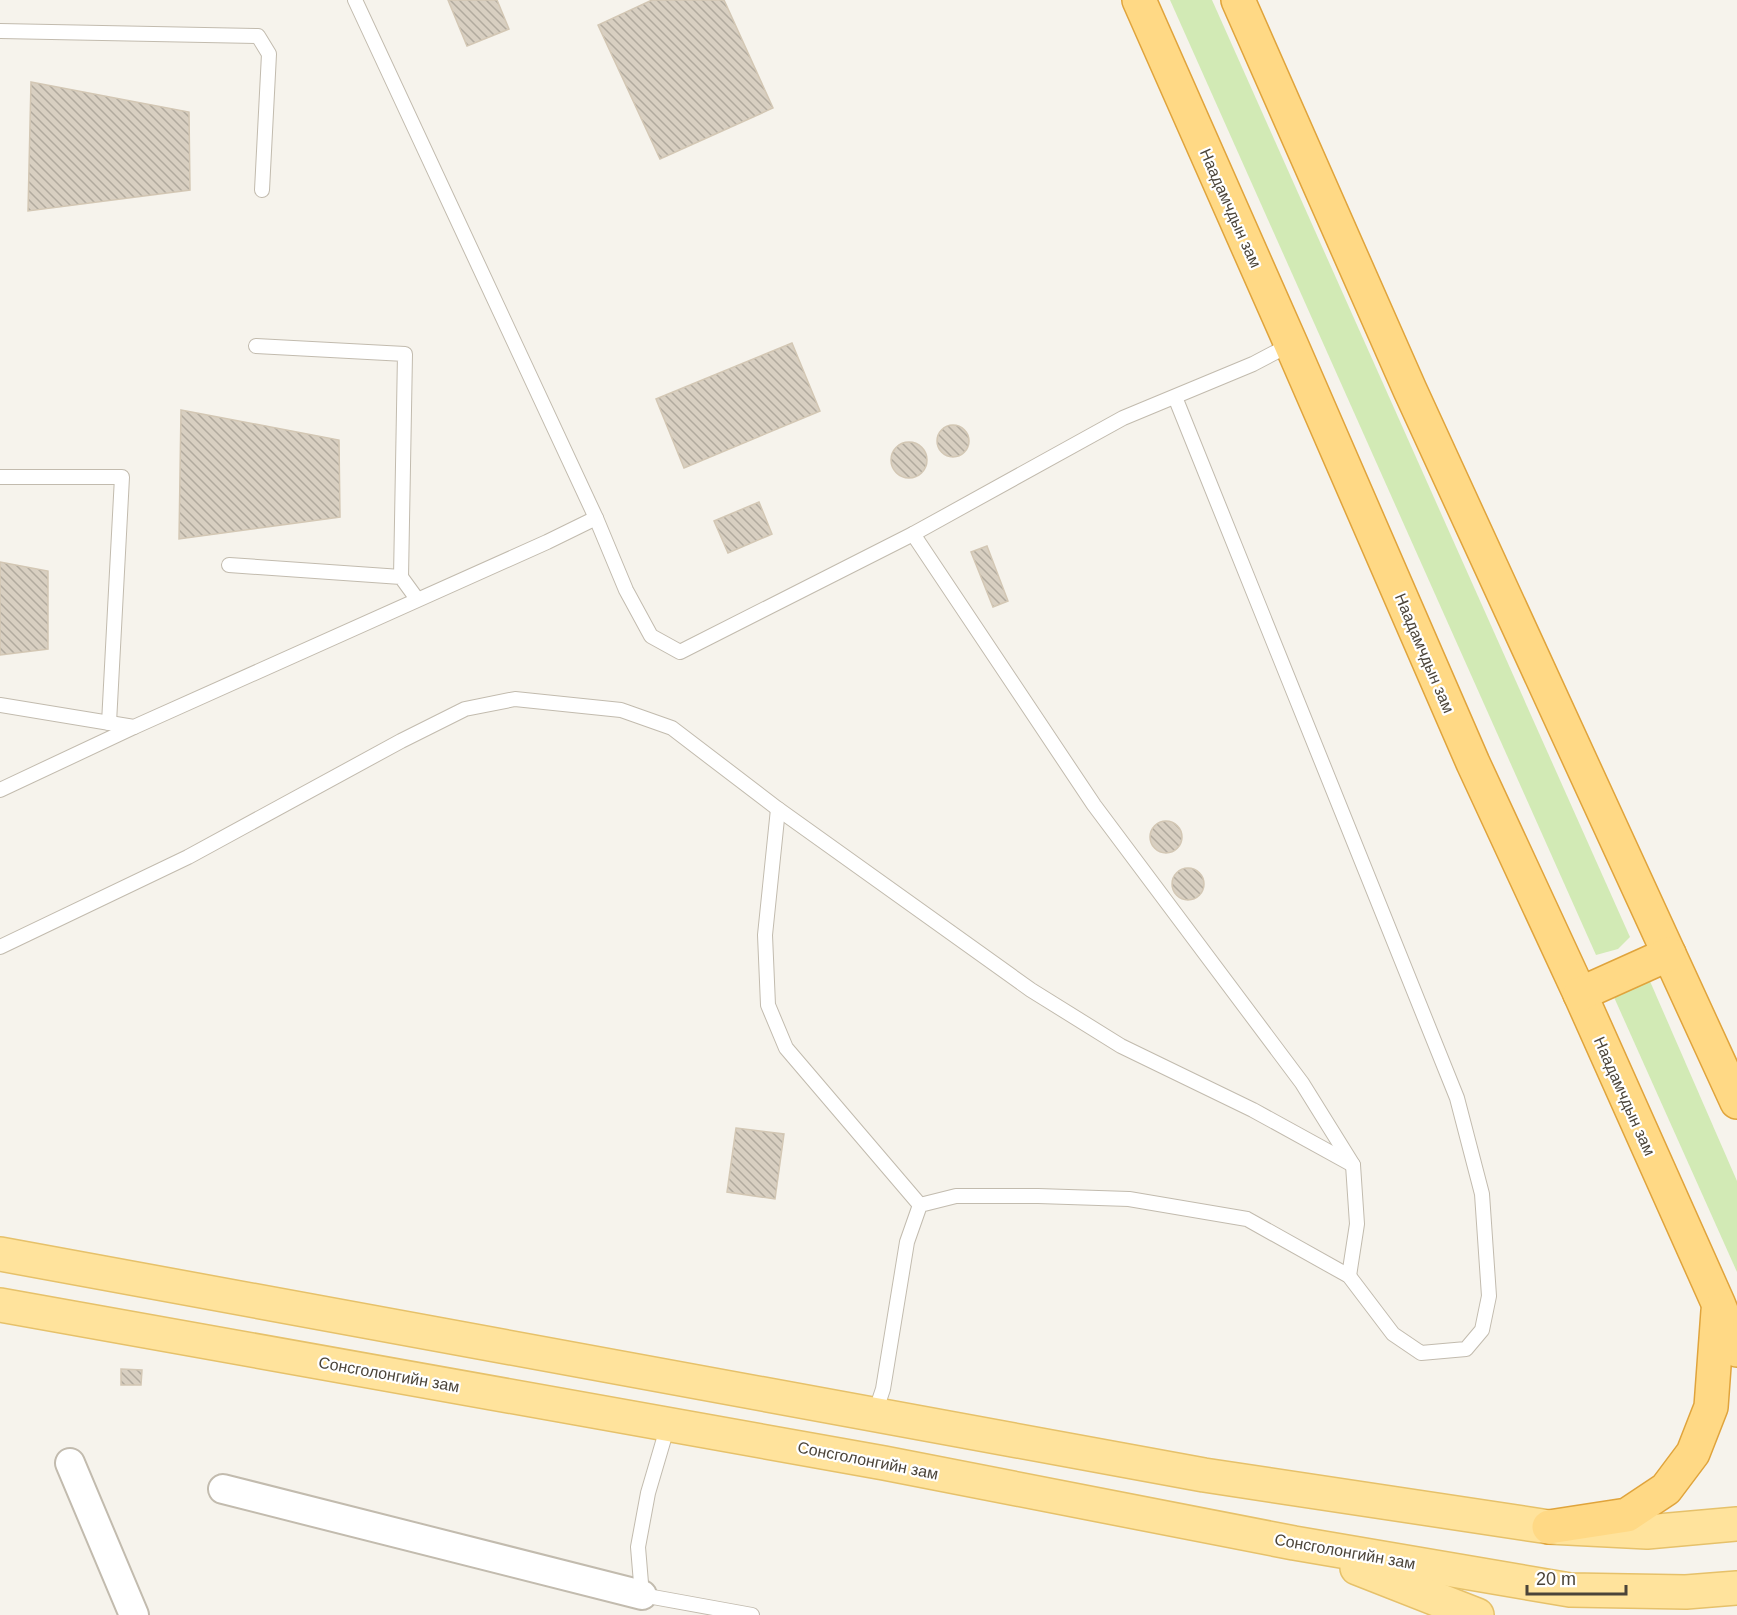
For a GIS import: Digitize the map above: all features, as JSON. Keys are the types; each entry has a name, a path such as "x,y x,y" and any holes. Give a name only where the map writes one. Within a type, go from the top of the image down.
{"highway":[{"name":"Наадамчдын зам","path":"1139,0 1473,763 1580,994 1737,1350"},
{"path":"1238,0 1410,390 1737,1102"},
{"path":"1580,994 1668,954"},
{"path":"1549,1527 1627,1515 1666,1489 1693,1453 1711,1407 1718,1303"}],"main road":[{"path":"0,1254 1204,1475 1549,1527 1647,1532 1737,1524"},
{"name":"Сонсголонгийн зам","path":"0,1305 884,1463 1294,1543 1570,1590 1686,1592 1737,1588"},
{"path":"1294,1543 1478,1615"}],"street":[{"path":"70,1463 134,1615"},
{"path":"223,1489 642,1595"}],"lane":[{"path":"355,0 596,518 626,590 651,636 680,652 913,534 1123,418 1253,364 1291,344"},
{"path":"0,31 258,36 269,54 262,190"},
{"path":"256,346 405,354 401,577 417,599"},
{"path":"920,1205 956,1196 1129,1199 1246,1219 1349,1276 1393,1334 1421,1353 1466,1349 1482,1330 1489,1296 1482,1194 1457,1098 1175,397"},
{"path":"0,477 122,477 109,723"},
{"path":"0,790 596,518"},
{"path":"913,534 1094,805 1302,1083 1353,1165 1357,1224 1349,1276"},
{"path":"229,565 401,577"},
{"path":"0,947 188,856 391,746 465,709 515,699 621,710 672,728 778,809 1031,990 1121,1047 1253,1110 1353,1165"},
{"path":"0,705 134,727"},
{"path":"778,809 765,935 768,1005 786,1048 920,1205"},
{"path":"875,1413 883,1389 906,1242 920,1205"},
{"path":"668,1424 648,1493 638,1547 642,1595 752,1615"}],"green space":[{"path":"1170,0 1212,0 1630,937 1618,949 1596,955"},
{"path":"1649,979 1737,1181 1737,1272 1613,995"}],"building":[{"path":"448,0 497,0 509,29 467,46"},
{"path":"652,0 724,0 773,108 660,159 598,25"},
{"path":"31,82 189,112 190,190 28,211"},
{"path":"792,343 820,411 684,468 656,399"},
{"path":"181,410 339,440 340,517 179,539"},
{"path":"953,425 964,430 969,441 964,452 953,457 942,452 937,441 942,430"},
{"path":"909,442 921,448 927,460 921,472 909,478 897,472 891,460 897,448"},
{"path":"759,502 772,534 728,553 714,521"},
{"path":"987,546 1008,601 993,607 971,552"},
{"path":"0,562 48,571 48,649 0,655"},
{"path":"1166,821 1177,826 1182,837 1177,848 1166,853 1155,848 1150,837 1155,826"},
{"path":"1188,868 1199,873 1204,884 1199,895 1188,900 1177,895 1172,884 1177,873"},
{"path":"736,1128 784,1134 775,1199 727,1192"},
{"path":"121,1369 142,1370 141,1385 121,1385"}]}
